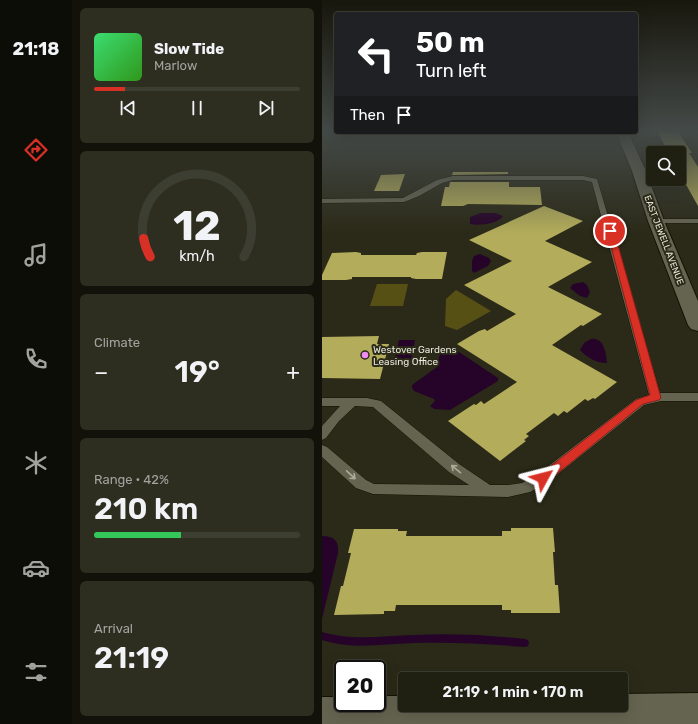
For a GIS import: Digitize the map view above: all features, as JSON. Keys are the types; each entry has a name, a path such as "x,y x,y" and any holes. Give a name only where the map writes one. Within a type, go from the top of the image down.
{"street":[{"name":"EAST JEWELL AVENUE","path":"637,166 656,221 698,325"},
{"path":"322,716 698,712"}],"lane":[{"path":"322,201 402,200 412,197 437,182 453,178 583,178 595,180 598,185 656,398"},
{"path":"656,221 698,221"},
{"path":"322,450 367,488 384,491 488,491 522,489 533,485 640,402 646,399 656,398 698,397"},
{"path":"322,402 374,402 380,405 454,468 488,491"},
{"path":"322,435 335,418 352,402"}],"shaded area":[{"path":"481,213 495,213 503,216 501,219 493,223 478,225 470,224 470,217"},
{"path":"480,254 489,258 491,261 488,266 474,273 472,271 472,261 474,256"},
{"path":"583,282 587,285 590,292 587,298 580,296 570,288 573,284"},
{"path":"377,284 408,284 403,306 370,306"},
{"path":"456,290 491,311 457,330 445,326 446,299"},
{"path":"591,339 599,340 604,346 607,363 592,360 580,350 584,343"},
{"path":"399,340 415,340 411,361 394,361"},
{"path":"444,347 456,350 498,378 498,381 450,410 434,409 430,406 435,401 434,399 414,391 412,385 437,367 441,349"},
{"path":"322,536 333,538 337,542 338,553 322,619"}],"building":[{"path":"686,166 698,167 698,206 686,185"},
{"path":"453,172 508,172 508,174 452,175"},
{"path":"405,174 399,191 374,191 381,175"},
{"path":"450,182 509,182 509,187 540,187 542,205 468,204 463,206 441,206 445,187 449,187"},
{"path":"544,206 583,221 545,241 592,262 548,287 602,314 583,326 581,325 552,345 617,382 595,399 593,398 588,401 585,399 567,413 564,411 558,416 554,413 526,434 529,436 524,440 526,441 500,461 448,421 474,404 476,405 481,401 484,404 517,382 457,344 479,331 485,329 487,331 516,314 464,285 512,261 469,240"},
{"path":"422,252 447,252 442,279 416,279 411,277 352,277 352,279 346,280 322,280 322,275 332,253 361,253 361,255 416,255 417,253"},
{"path":"379,336 377,344 389,344 380,379 322,378 322,337"},
{"path":"511,528 553,528 555,585 558,585 560,613 511,613 511,610 502,610 502,605 396,605 395,611 384,611 384,614 334,615 351,553 348,553 354,529 398,529 398,531 407,531 406,536 502,536 502,531 511,531"}],"waterway":[{"path":"322,636 356,642 442,639 525,643"}],"place":[{"name":"Westover Gardens Leasing Office","path":"365,355"}],"route":[{"path":"543,478 640,402 646,399 656,398 610,231"}]}
